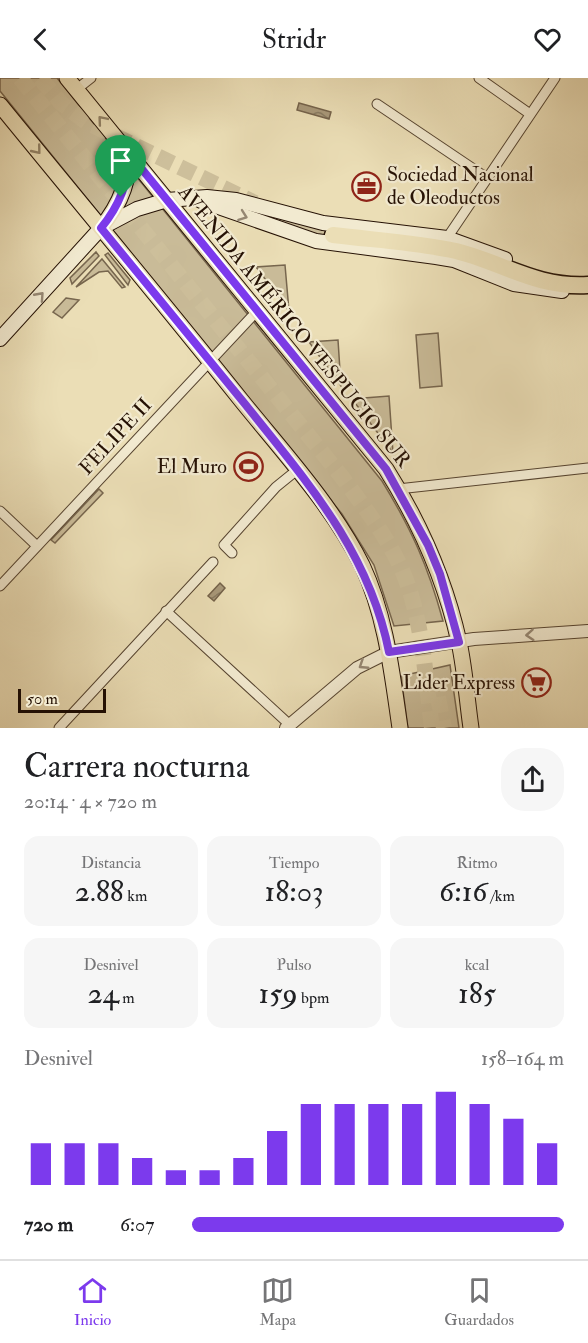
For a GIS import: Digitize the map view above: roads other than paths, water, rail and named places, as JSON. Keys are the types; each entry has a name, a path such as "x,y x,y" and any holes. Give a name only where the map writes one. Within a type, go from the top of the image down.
{"highway":[{"path":"333,235 457,251 534,280 566,286 588,285"}],"main road":[{"name":"AVENIDA AMÉRICO VESPUCIO SUR","path":"72,84 386,469 428,545 440,574 459,642 471,728"},
{"path":"0,105 210,361 297,470 347,539 362,565 372,591 389,652 400,728"},
{"path":"0,339 101,228 121,197 128,173 128,152"},
{"path":"101,228 137,209 167,200 188,198 236,200 332,225 447,238 549,277 588,285"},
{"path":"188,198 327,244 445,258 514,284 537,289 563,291 588,285"}],"street":[{"path":"72,84 91,78"},
{"path":"479,78 530,114"},
{"path":"447,238 555,78"},
{"path":"377,104 487,178"},
{"name":"FELIPE II","path":"0,586 257,311"},
{"path":"398,489 588,468"},
{"path":"232,553 224,545 276,487 297,470"},
{"path":"0,511 38,546"},
{"path":"59,728 213,562"},
{"path":"166,611 288,726 357,669 389,652 459,642 588,631"}],"water":[{"path":"299,103 331,112 329,119 297,110"},
{"path":"220,583 225,588 214,601 208,596"}],"tunnel":[{"path":"20,78 342,477 382,534 402,570 415,608 432,728"},
{"path":"40,78 61,103 86,122 255,203"},
{"path":"278,214 314,231 333,235"},
{"path":"438,697 444,728"}],"place":[{"name":"Sociedad Nacional de Oleoductos","path":"366,186"},
{"name":"El Muro","path":"248,466"},
{"name":"Lider Express","path":"536,682"}]}
